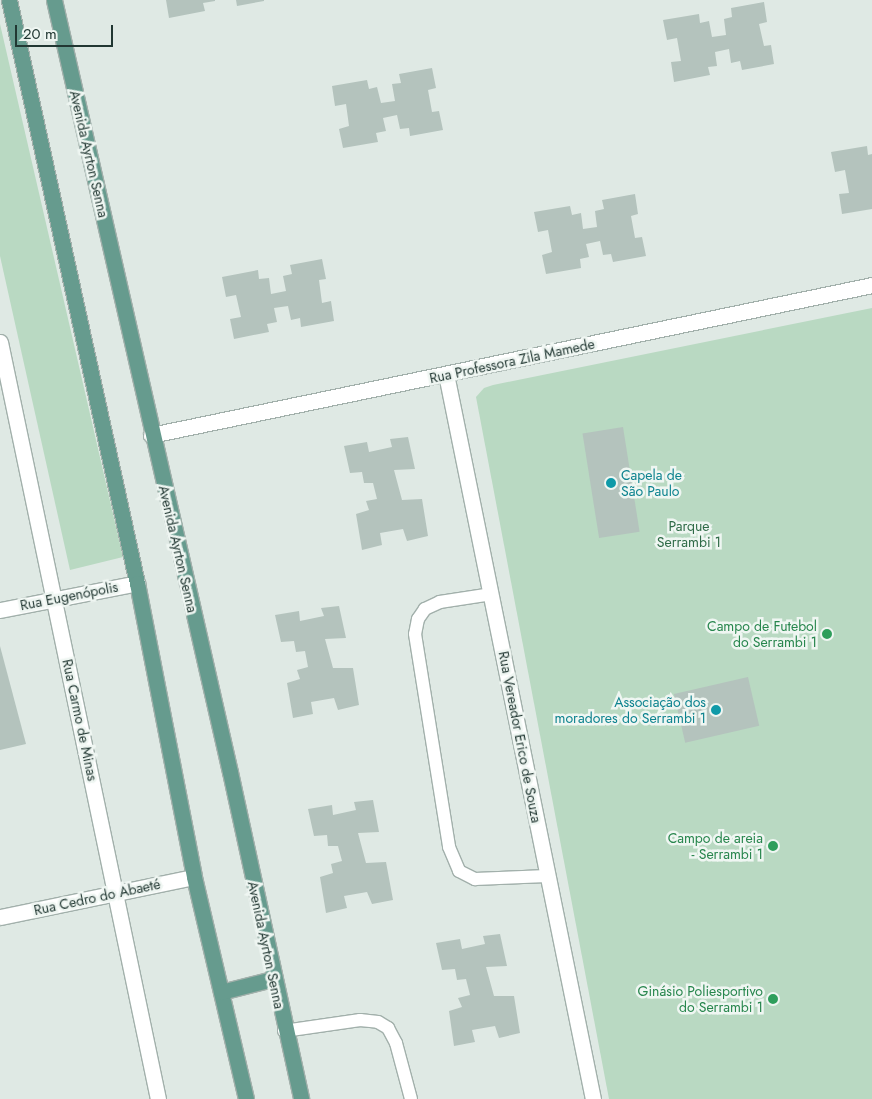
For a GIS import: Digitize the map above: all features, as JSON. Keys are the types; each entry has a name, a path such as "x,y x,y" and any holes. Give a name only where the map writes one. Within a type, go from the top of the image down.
{"main road":[{"path":"9,0 137,582 194,876 246,1099"},
{"name":"Avenida Ayrton Senna","path":"54,0 151,435 230,772 272,979 300,1099"},
{"path":"221,992 272,979"}],"street":[{"name":"Rua Professora Zila Mamede","path":"151,435 872,285"},
{"name":"Rua Carmo de Minas","path":"0,342 158,1099"},
{"name":"Rua Vereador Erico de Souza","path":"446,374 593,1099"},
{"name":"Rua Eugenópolis","path":"0,610 137,582"},
{"name":"Rua Cedro do Abaeté","path":"0,917 194,876"}],"lane":[{"path":"492,594 440,602 425,610 418,619 415,634 449,848 459,871 474,879 547,876"},
{"path":"284,1030 360,1020 378,1022 388,1028 396,1044 411,1099"}],"green space":[{"path":"0,24 123,557 70,570 0,256"},
{"name":"Parque Serrambi 1","path":"872,308 872,1099 609,1099 476,397 484,388 493,385"}],"building":[{"path":"166,0 215,1 203,3 205,11 169,18"},
{"path":"236,0 264,0 264,1 237,6"},
{"path":"764,2 767,22 759,24 764,46 771,45 774,64 742,70 740,61 731,63 729,49 715,52 717,66 708,67 710,75 674,82 671,62 681,61 677,38 667,40 663,20 699,14 700,23 709,21 712,37 726,35 724,19 732,17 731,8"},
{"path":"432,68 436,88 428,90 432,112 439,111 443,130 410,136 409,128 400,129 397,115 383,118 386,131 376,133 378,142 343,148 339,129 349,126 346,104 335,106 332,86 367,80 369,89 377,87 381,103 395,101 392,84 401,83 399,74"},
{"path":"867,146 868,155 872,154 872,209 842,214 839,194 849,193 845,170 835,172 831,152"},
{"path":"635,194 638,214 631,216 635,238 642,237 646,256 613,262 611,254 603,255 600,241 586,244 589,257 580,259 581,268 546,274 542,255 552,252 548,230 538,232 534,212 570,206 572,215 581,213 583,229 597,227 595,211 604,209 602,200"},
{"path":"322,259 326,279 319,280 322,303 331,301 334,321 301,327 300,318 291,320 288,306 274,308 277,322 267,324 269,332 234,339 230,319 241,317 236,295 226,297 222,277 258,270 259,279 269,278 271,294 286,291 283,276 292,274 290,265"},
{"name":"Capela de São Paulo","path":"623,427 640,532 599,538 583,433"},
{"path":"408,437 415,469 394,470 402,500 422,499 428,536 407,541 403,529 380,533 382,545 362,550 356,514 369,510 366,501 377,499 373,483 364,483 362,472 350,473 344,446 367,442 369,452 392,447 390,439"},
{"path":"339,606 346,638 325,639 333,668 353,668 359,705 338,710 334,698 311,702 313,714 293,718 287,683 300,679 297,670 308,667 305,651 296,652 294,641 281,642 275,615 299,611 300,621 324,616 321,608"},
{"path":"0,646 26,744 0,750"},
{"name":"Associação dos moradores do Serrambi 1","path":"748,677 759,726 685,743 674,694"},
{"path":"373,800 379,832 358,833 366,863 386,862 393,900 372,904 367,892 344,896 347,908 326,913 320,877 333,873 331,864 342,861 338,846 328,846 327,835 314,836 308,809 332,805 333,815 356,810 354,802"},
{"path":"500,934 507,966 486,967 494,996 514,996 520,1033 499,1038 495,1026 472,1030 475,1042 454,1046 449,1011 462,1007 458,998 470,995 466,979 457,980 455,969 442,970 436,943 460,939 462,949 485,944 483,936"}],"place":[{"name":"Capela de São Paulo","path":"611,483"},
{"name":"Campo de Futebol do Serrambi 1","path":"827,634"},
{"name":"Associação dos moradores do Serrambi 1","path":"716,710"},
{"name":"Campo de areia - Serrambi 1","path":"773,846"},
{"name":"Ginásio Poliesportivo do Serrambi 1","path":"773,999"}]}
